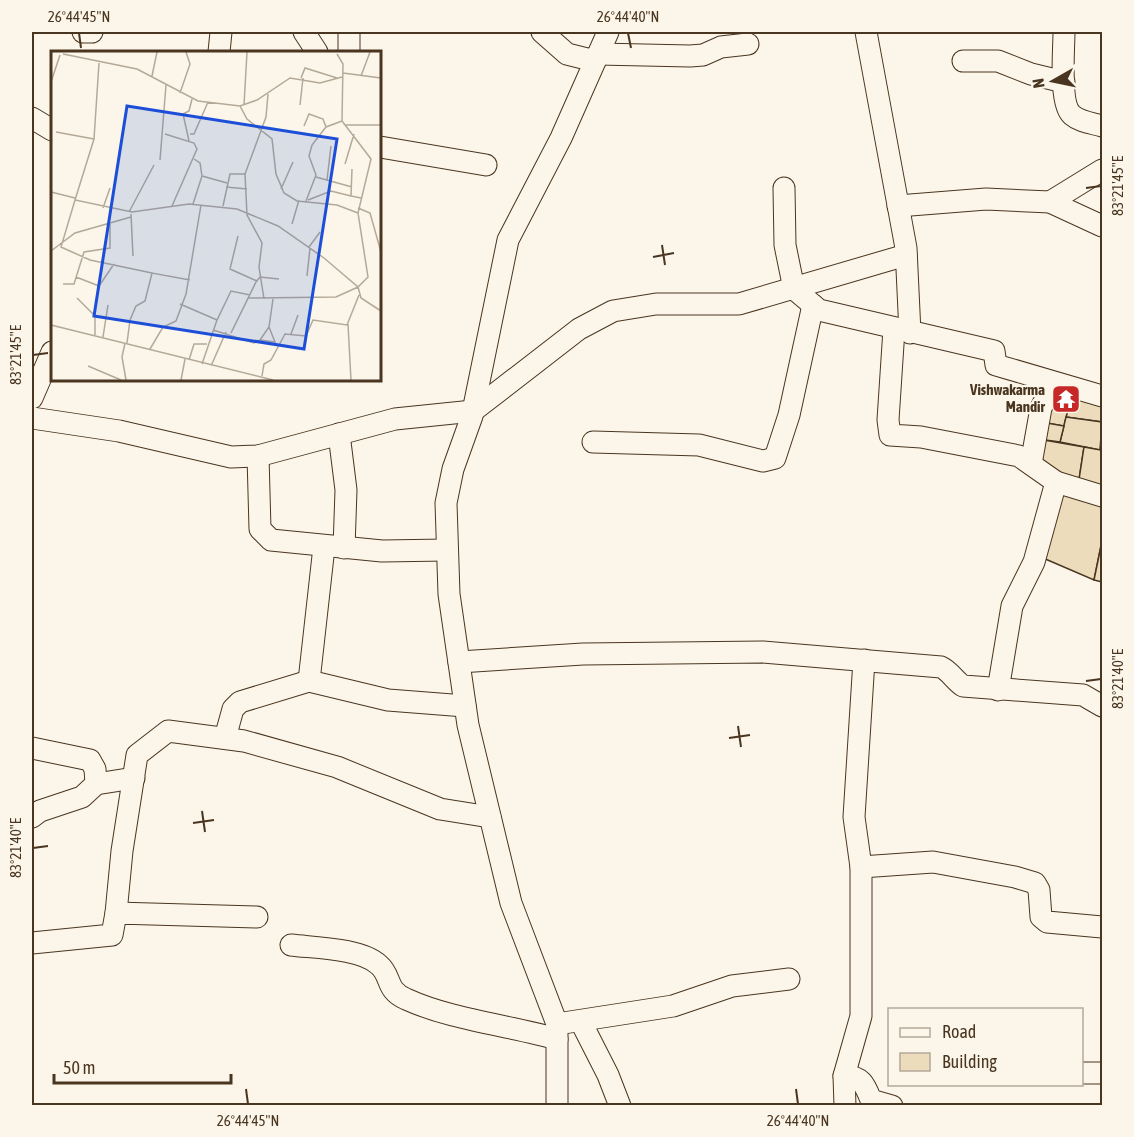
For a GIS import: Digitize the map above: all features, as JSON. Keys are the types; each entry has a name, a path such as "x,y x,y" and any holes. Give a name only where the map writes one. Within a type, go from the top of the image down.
{"street":[{"path":"83,32 92,32"},
{"path":"219,51 221,32"},
{"path":"304,32 316,51"},
{"path":"349,32 349,51"},
{"path":"542,32 567,54 596,58 690,57 703,55 721,46 748,44"},
{"path":"557,1106 557,1032 511,903 465,706 446,550 446,503 453,469 473,411 508,240 561,138 608,32"},
{"path":"866,32 906,255 902,331 888,420 890,435 921,437 1019,456 1056,482 1102,496"},
{"path":"1064,32 1064,101 1069,113 1078,119 1102,126"},
{"path":"963,60 998,61 1031,74 1064,82"},
{"path":"32,118 51,129"},
{"path":"381,147 486,165"},
{"path":"1050,202 1102,170"},
{"path":"784,188 785,244 794,290 819,310 994,351 996,365 1102,396"},
{"path":"898,206 986,199 1050,202 1102,226"},
{"path":"32,418 119,432 231,458 258,456 395,419 473,411 579,329 613,311 656,304 739,304 794,290 906,255"},
{"path":"593,442 699,446 763,461 775,458 789,415 813,304"},
{"path":"32,398 51,354"},
{"path":"1031,464 1041,408 1053,383"},
{"path":"309,681 346,490 339,434"},
{"path":"258,456 260,529 271,540 334,548 446,550"},
{"path":"998,690 1012,606 1034,562 1056,482"},
{"path":"459,662 583,654 763,652 940,667 949,671 954,680 963,686 1083,696 1102,706"},
{"path":"845,1106 844,1076 861,1016 861,867 854,817 864,660"},
{"path":"225,738 233,709 240,702 309,681 388,700 465,706"},
{"path":"32,943 112,935 137,755 168,731 225,738 337,767 440,810 490,818"},
{"path":"32,748 90,760 95,769 96,784"},
{"path":"32,817 40,811 82,797 96,784 134,778"},
{"path":"861,867 933,862 1015,877 1035,883 1039,890 1041,917 1047,922 1102,927"},
{"path":"116,913 257,917"},
{"path":"291,945 366,956 381,966 390,989 405,999 472,1020 557,1032 581,1022 673,1006 732,986 789,979"},
{"path":"581,1022 608,1075 620,1106"},
{"path":"1083,1073 1102,1073"},
{"path":"844,1076 855,1076 861,1080 871,1100 892,1106"}],"building":[{"path":"1064,389 1073,390 1068,409 1058,407"},
{"path":"1073,390 1102,399 1102,422 1066,417"},
{"path":"1045,405 1068,409 1064,426 1041,422"},
{"path":"1066,417 1102,422 1100,450 1060,442"},
{"path":"1041,422 1064,426 1060,442 1038,439"},
{"path":"1038,439 1084,447 1078,486 1039,464"},
{"path":"1102,441 1102,491 1078,486 1084,447 1100,450"},
{"path":"1060,490 1102,501 1102,541 1094,580 1043,558"},
{"path":"1102,541 1102,582 1094,580"}],"place":[{"name":"Vishwakarma Mandir","path":"1066,399"}]}
